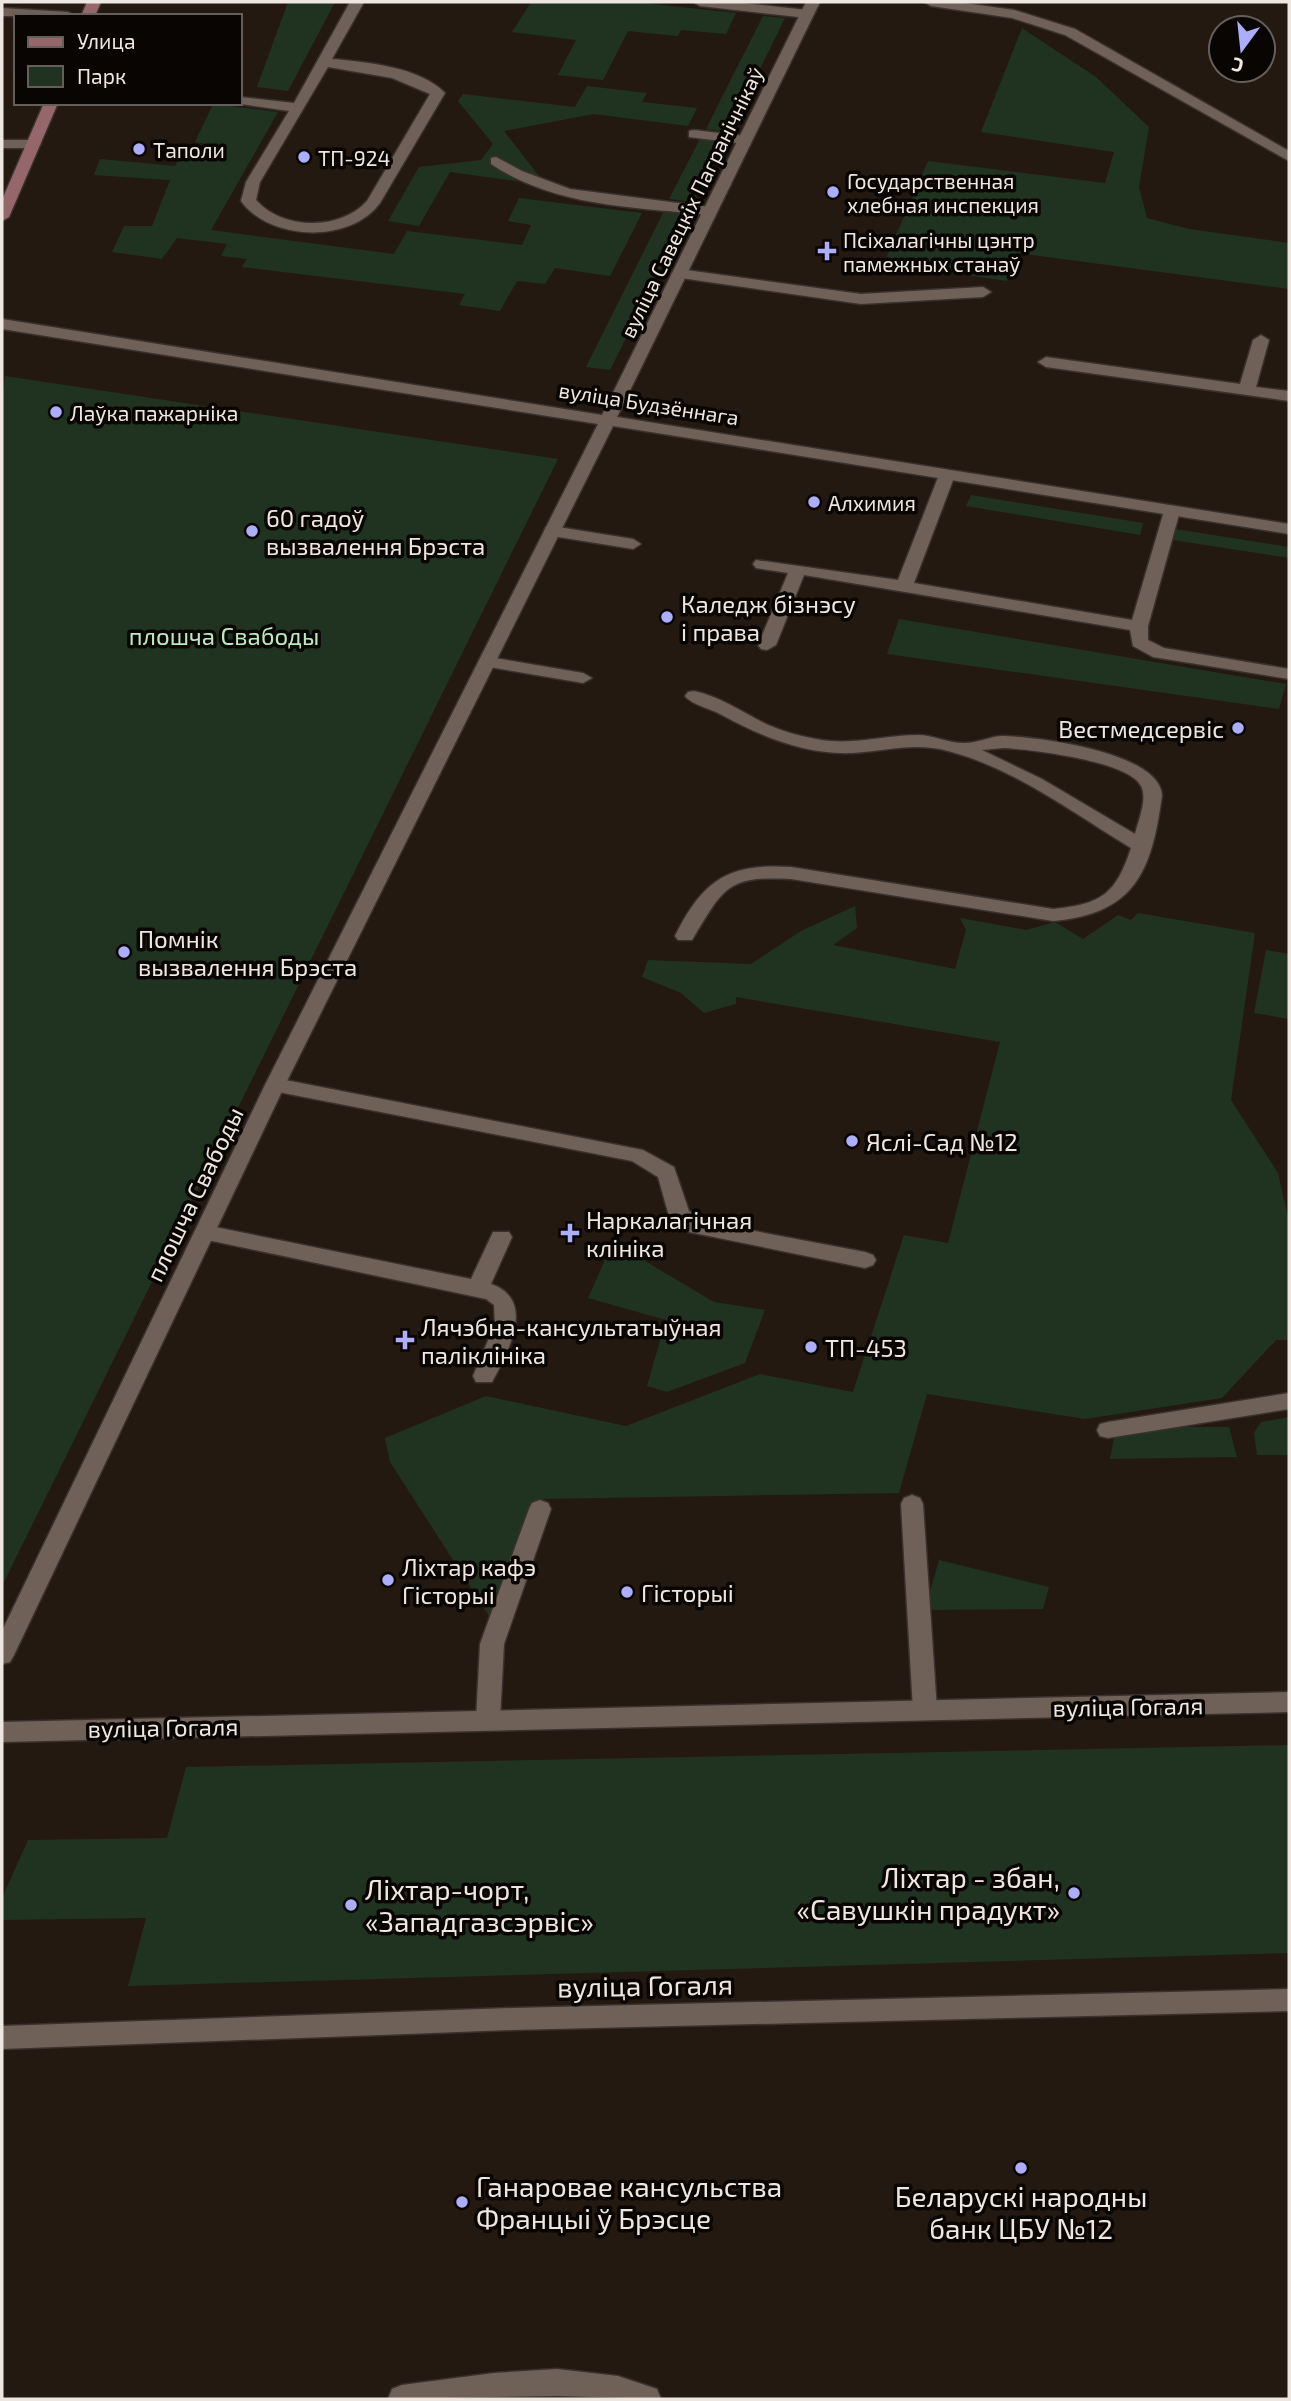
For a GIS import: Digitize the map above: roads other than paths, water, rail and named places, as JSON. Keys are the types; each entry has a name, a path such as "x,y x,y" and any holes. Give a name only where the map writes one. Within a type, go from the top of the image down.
{"main road":[{"path":"2,217 50,105"}],"street":[{"path":"323,62 367,66 397,74 438,93 373,203 362,215 334,225 299,225 261,216 248,201 253,182 357,2"},
{"path":"700,2 810,8"},
{"path":"931,2 1014,14 1070,32 1289,157"},
{"name":"вуліца Савецкіх Пагранічнікаў","path":"606,419 810,8"},
{"path":"2,12 35,14"},
{"path":"242,100 298,108"},
{"path":"694,134 745,140"},
{"path":"2,144 34,144"},
{"path":"496,161 520,179 548,188 709,211"},
{"path":"679,274 861,299 983,292"},
{"name":"вуліца Будзённага","path":"2,324 1289,529"},
{"path":"1247,389 1261,340"},
{"path":"1046,362 1289,396"},
{"name":"плошча Свабоды","path":"2,1655 275,1086 489,662 606,419"},
{"path":"904,586 947,475"},
{"path":"1172,511 1139,626 1139,642 1150,650 1289,674"},
{"path":"552,531 633,544"},
{"path":"762,564 1139,626"},
{"path":"767,645 799,569"},
{"path":"489,662 583,678"},
{"path":"694,696 725,706 760,730 801,741 850,748 928,741 966,749 1004,767 1140,845"},
{"path":"684,936 709,893 736,875 753,872 790,873 1032,914 1070,914 1086,911 1115,898 1131,877 1153,795 1149,780 1133,768 1018,743 989,743 966,749"},
{"path":"275,1086 636,1154 662,1166 669,1173 680,1216 696,1227 865,1260"},
{"path":"205,1233 498,1294 504,1300 508,1314 484,1376"},
{"path":"478,1288 500,1237"},
{"path":"1108,1430 1289,1401"},
{"path":"912,1504 925,1710"},
{"path":"488,1720 492,1644 540,1508"},
{"name":"вуліца Гогаля","path":"2,1732 1289,1702"},
{"name":"вуліца Гогаля","path":"2,2038 513,2019 1289,2000"},
{"path":"402,2399 560,2381 625,2390 647,2399"}],"place":[{"name":"Таполи","path":"139,149"},
{"name":"ТП-924","path":"304,157"},
{"name":"Государственная хлебная инспекция","path":"833,192"},
{"name":"Псіхалагічны цэнтр памежных станаў","path":"827,251"},
{"name":"Лаўка пажарніка","path":"56,412"},
{"name":"Алхимия","path":"814,502"},
{"name":"60 гадоў вызвалення Брэста","path":"252,531"},
{"name":"Каледж бізнэсу і права","path":"667,617"},
{"name":"Вестмедсервіс","path":"1238,728"},
{"name":"Помнік вызвалення Брэста","path":"124,952"},
{"name":"Яслі-Сад №12","path":"852,1141"},
{"name":"Наркалагічная клініка","path":"570,1233"},
{"name":"Лячэбна-кансультатыўная паліклініка","path":"405,1340"},
{"name":"ТП-453","path":"811,1347"},
{"name":"Ліхтар кафэ Гісторыі","path":"388,1580"},
{"name":"Гісторыі","path":"627,1592"},
{"name":"Ліхтар - збан, «Савушкін прадукт»","path":"1074,1893"},
{"name":"Ліхтар-чорт, «Западгазсэрвіс»","path":"351,1905"},
{"name":"Беларускі народны банк ЦБУ №12","path":"1021,2168"},
{"name":"Ганаровае кансульства Францыі ў Брэсце","path":"462,2202"}]}
